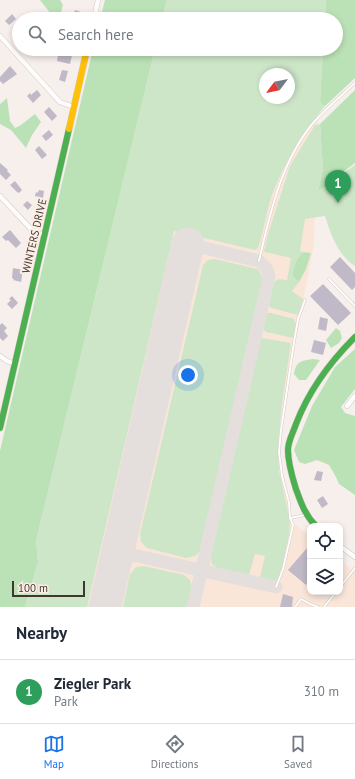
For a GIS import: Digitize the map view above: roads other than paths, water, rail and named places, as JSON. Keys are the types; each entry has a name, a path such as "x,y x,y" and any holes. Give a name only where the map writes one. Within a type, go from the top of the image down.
{"street":[{"path":"95,12 98,0"},
{"path":"0,36 12,49"},
{"path":"18,56 60,102 74,107"},
{"name":"WINTERS DRIVE","path":"0,428 85,56"},
{"path":"0,196 30,228 44,235"},
{"path":"314,523 301,504 295,488 289,462 288,449 293,432 308,396 318,378 330,362 355,338"},
{"path":"0,356 15,364"},
{"path":"347,406 355,396"},
{"path":"343,548 355,557"}],"lane":[{"path":"259,261 272,208 288,164 312,125 326,109 355,83"},
{"path":"329,279 355,306"},
{"path":"276,587 288,552 293,525 290,518 289,503 282,476 279,452 294,342 298,319 305,300"},
{"path":"290,518 307,515"},
{"path":"343,583 355,568"},
{"path":"324,607 334,595"},
{"path":"295,607 301,599 317,607"}],"place":[{"name":"Ziegler Park","path":"338,203"}]}
